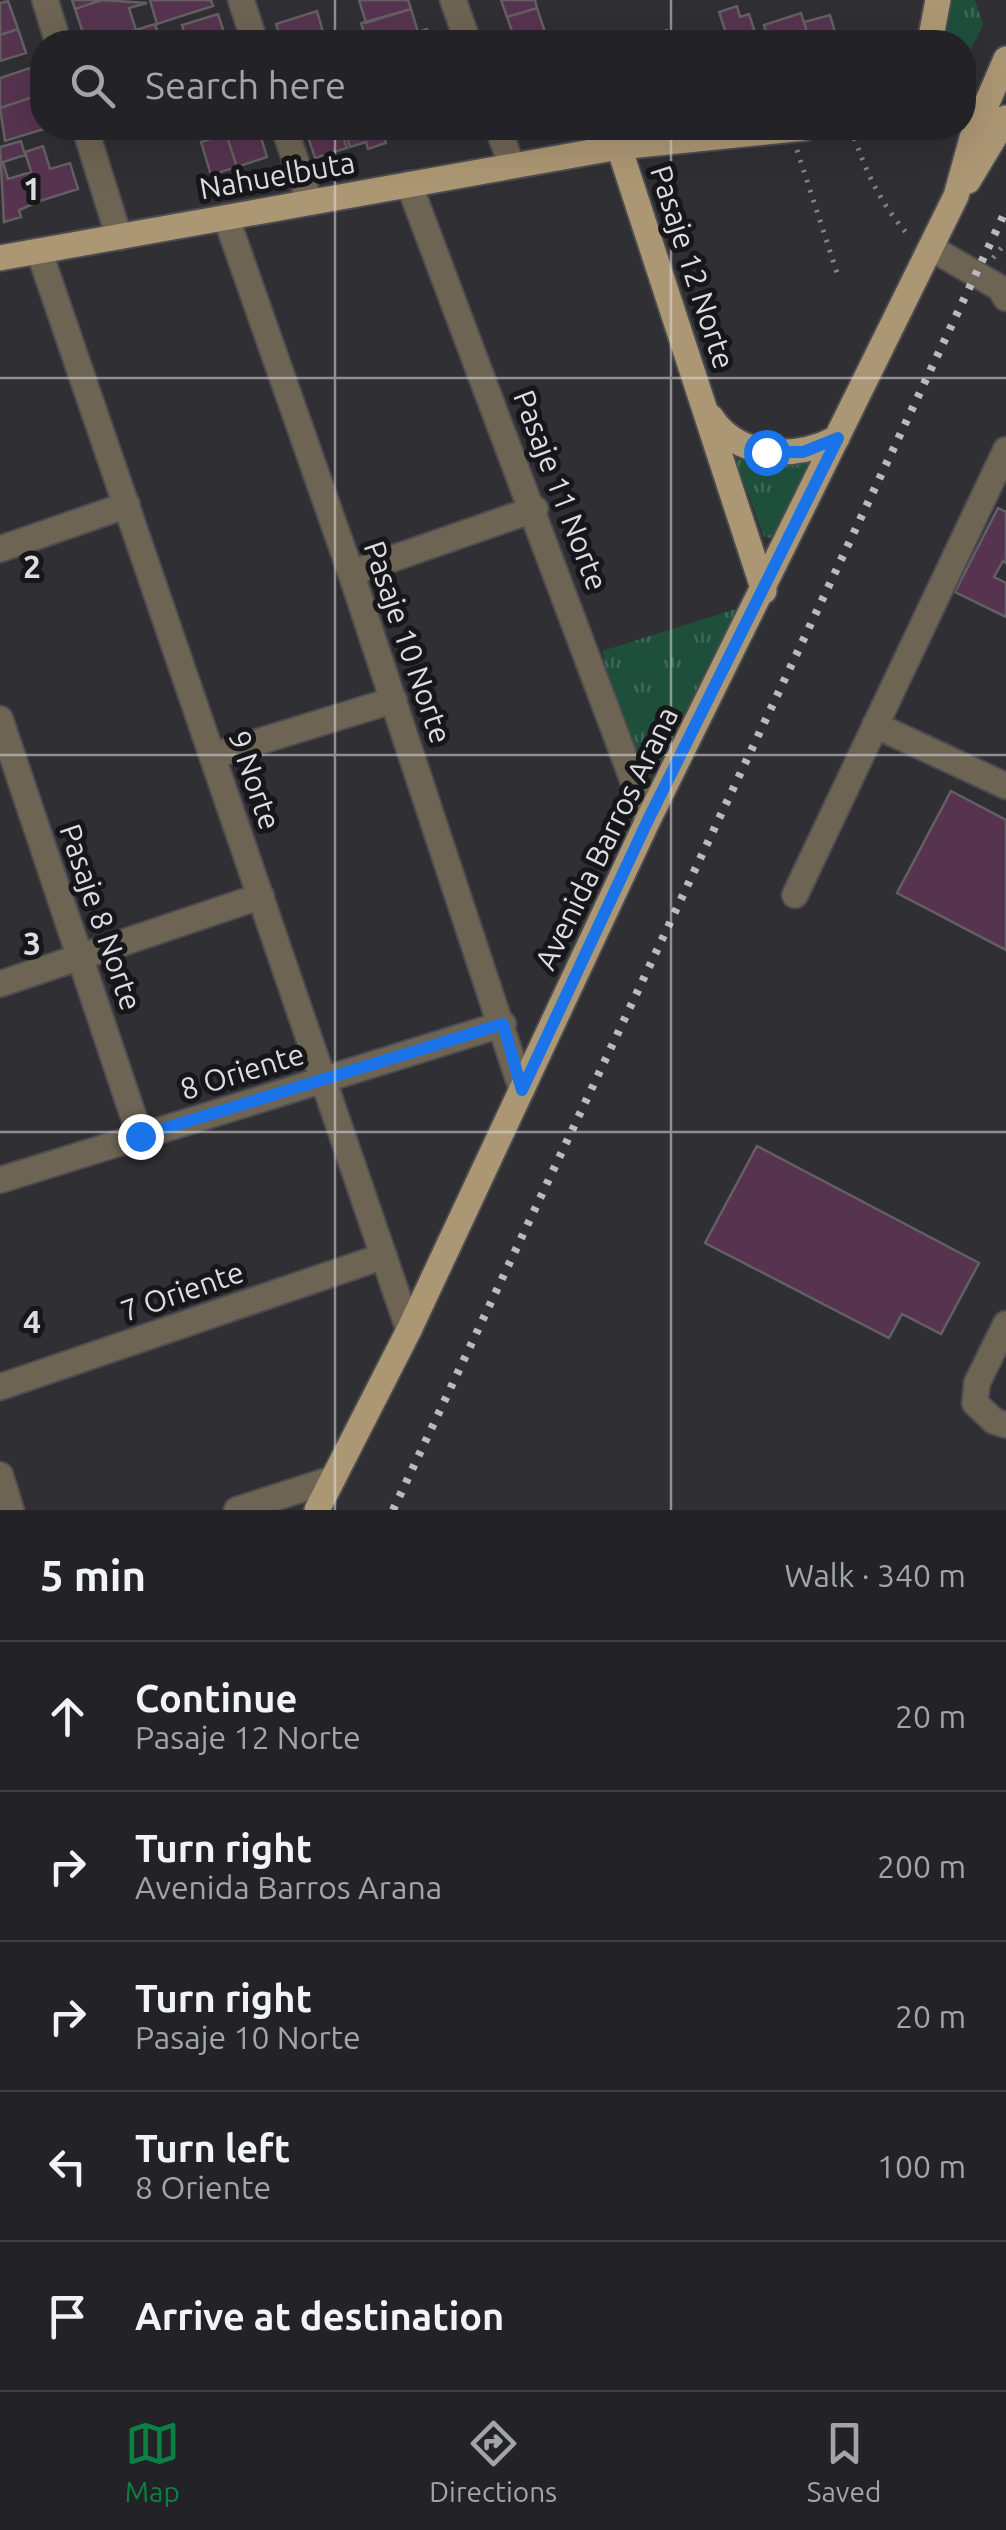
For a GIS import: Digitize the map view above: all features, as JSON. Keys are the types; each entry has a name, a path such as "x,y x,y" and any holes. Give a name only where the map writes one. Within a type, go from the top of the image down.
{"main road":[{"path":"932,30 938,0"},
{"name":"Avenida Barros Arana","path":"984,116 1004,63"},
{"name":"Nahuelbuta","path":"0,258 662,140"},
{"name":"Avenida Barros Arana","path":"317,1510 409,1330 648,820 956,196 976,140"},
{"name":"Pasaje 12 Norte","path":"619,146 764,591"},
{"name":"Pasaje 12 Norte","path":"706,409 731,438 766,452 803,452 838,438"}],"street":[{"path":"44,0 54,30"},
{"path":"241,0 251,30"},
{"path":"453,0 464,30"},
{"path":"89,140 119,236"},
{"path":"288,140 310,202"},
{"path":"502,140 512,166"},
{"name":"Pasaje 11 Norte","path":"410,184 535,509 648,820"},
{"name":"Pasaje 10 Norte","path":"226,217 394,700 522,1090"},
{"path":"931,248 1000,288 1006,298"},
{"name":"9 Norte","path":"39,251 409,1330"},
{"path":"795,895 1006,450"},
{"path":"0,549 127,505"},
{"path":"351,574 535,509"},
{"path":"212,756 394,700"},
{"name":"Pasaje 8 Norte","path":"0,718 140,1136"},
{"path":"875,724 1006,786"},
{"path":"0,984 261,896"},
{"name":"8 Oriente","path":"0,1180 503,1024"},
{"name":"7 Oriente","path":"0,1387 384,1256"},
{"path":"1006,1324 977,1383 975,1403 994,1421 1006,1425"},
{"path":"0,1476 12,1510"},
{"path":"237,1510 332,1479"}],"path":[{"path":"793,140 839,279"},
{"path":"855,140 868,178 890,215 912,239 931,248"}],"green space":[{"path":"943,0 975,0 983,25 976,39 976,30 940,30"},
{"path":"735,458 792,465 815,458 774,538 764,537"},
{"path":"739,608 663,763 651,775 633,768 602,651"}],"building":[{"path":"72,0 102,0 75,9"},
{"path":"102,0 147,3 129,8 136,30 82,30 75,9"},
{"path":"150,0 211,0 213,6 157,24"},
{"path":"359,0 408,0 411,9 366,23"},
{"path":"501,0 535,0 537,8 507,17"},
{"path":"8,1 18,29 0,35 0,3"},
{"path":"737,6 740,17 749,14 754,30 725,30 719,12"},
{"path":"537,8 544,30 512,30 507,17"},
{"path":"411,9 417,30 363,30 361,23"},
{"path":"317,11 322,30 278,30 276,24"},
{"path":"801,13 806,30 765,30 764,25"},
{"path":"218,14 223,30 184,30 182,25"},
{"path":"830,15 834,30 806,30 804,22"},
{"path":"155,24 157,30 136,30"},
{"path":"18,29 26,53 0,61 0,35"},
{"path":"30,68 30,98 0,108 0,78"},
{"path":"30,98 30,133 5,141 0,108"},
{"path":"228,140 262,140 267,157 237,167"},
{"path":"228,140 237,167 211,175 201,142"},
{"path":"309,140 344,140 347,148 315,158"},
{"path":"348,140 386,143 368,149 366,142 350,147"},
{"path":"21,141 25,155 3,162 8,179 31,172 40,201 19,210 21,217 4,222 0,147"},
{"path":"43,146 50,169 70,163 78,189 40,201 25,152"},
{"path":"998,508 1006,512 1006,563 1003,561 994,577 1006,583 1006,617 955,592"},
{"path":"951,791 1006,820 1006,950 897,893"},
{"path":"757,1146 979,1263 941,1334 902,1314 889,1338 705,1243"}],"railway":[{"path":"393,1510 1006,210"}],"route":[{"path":"140,1136 503,1024 522,1090 648,820 838,438 803,452 766,452"}]}
